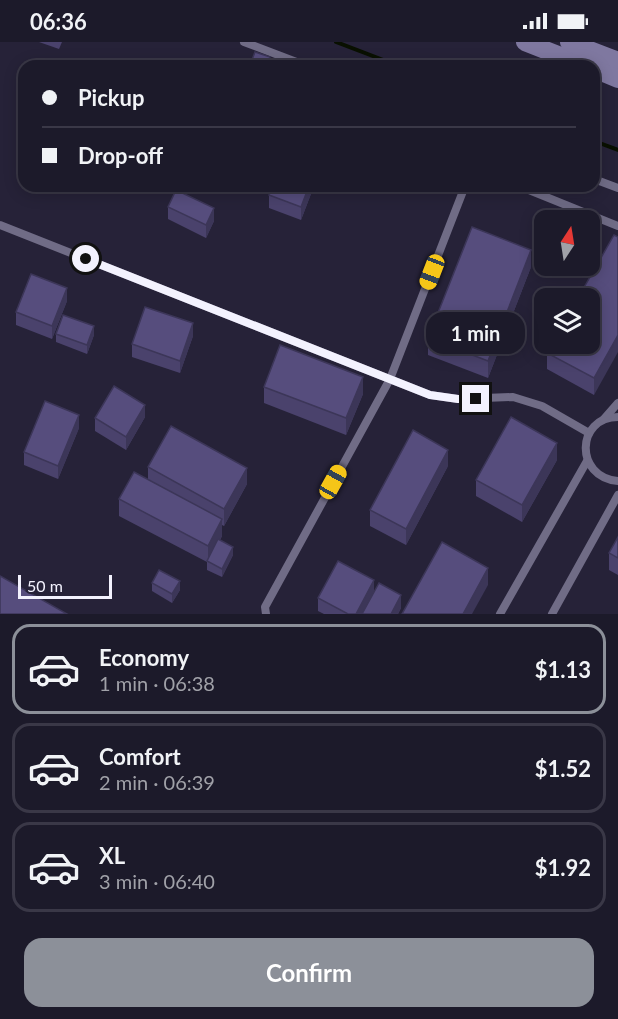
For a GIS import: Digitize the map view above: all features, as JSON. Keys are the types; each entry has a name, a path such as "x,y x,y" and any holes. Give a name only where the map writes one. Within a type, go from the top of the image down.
{"main road":[{"path":"525,42 571,60"},
{"path":"569,42 618,61"},
{"path":"600,72 618,79"}],"lane":[{"path":"244,42 282,60"},
{"path":"600,181 618,188"},
{"path":"266,614 265,607 390,379 463,192"},
{"path":"534,192 618,226"},
{"path":"0,225 430,395 458,399 513,397 542,406 589,433"},
{"path":"618,403 589,433 585,452 587,461 599,476 618,481"},
{"path":"603,420 618,417"},
{"path":"500,614 587,461"},
{"path":"552,614 618,495"}],"building":[{"path":"255,52 270,57 269,60 252,60"},
{"path":"175,192 180,192 214,208 206,225 168,207"},
{"path":"270,192 307,192 301,207 269,195"},
{"path":"472,227 531,250 488,361 428,338"},
{"path":"614,235 618,237 618,335 594,378 549,354 600,354 600,288 584,288 591,276 600,276 600,260"},
{"path":"31,274 67,288 52,326 16,312"},
{"path":"145,307 193,323 180,361 132,344"},
{"path":"63,315 94,326 87,345 56,334"},
{"path":"280,345 363,377 346,418 264,387"},
{"path":"114,386 145,405 126,437 95,418"},
{"path":"45,401 79,415 58,466 24,452"},
{"path":"511,417 557,443 522,505 476,480"},
{"path":"171,426 247,468 224,509 148,467"},
{"path":"413,430 448,450 406,529 370,510"},
{"path":"134,472 222,519 208,546 119,499"},
{"path":"618,537 618,558 609,553"},
{"path":"218,539 233,547 222,569 207,561"},
{"path":"442,542 488,568 463,614 402,614"},
{"path":"338,561 374,580 356,614 348,614 318,598"},
{"path":"159,570 180,581 172,594 152,583"},
{"path":"0,576 67,614 0,614"},
{"path":"379,583 401,595 391,614 362,614"}],"waterway":[{"path":"336,42 383,60"},
{"path":"600,143 618,150"}],"route":[{"path":"86,259 430,395 476,399"}]}
